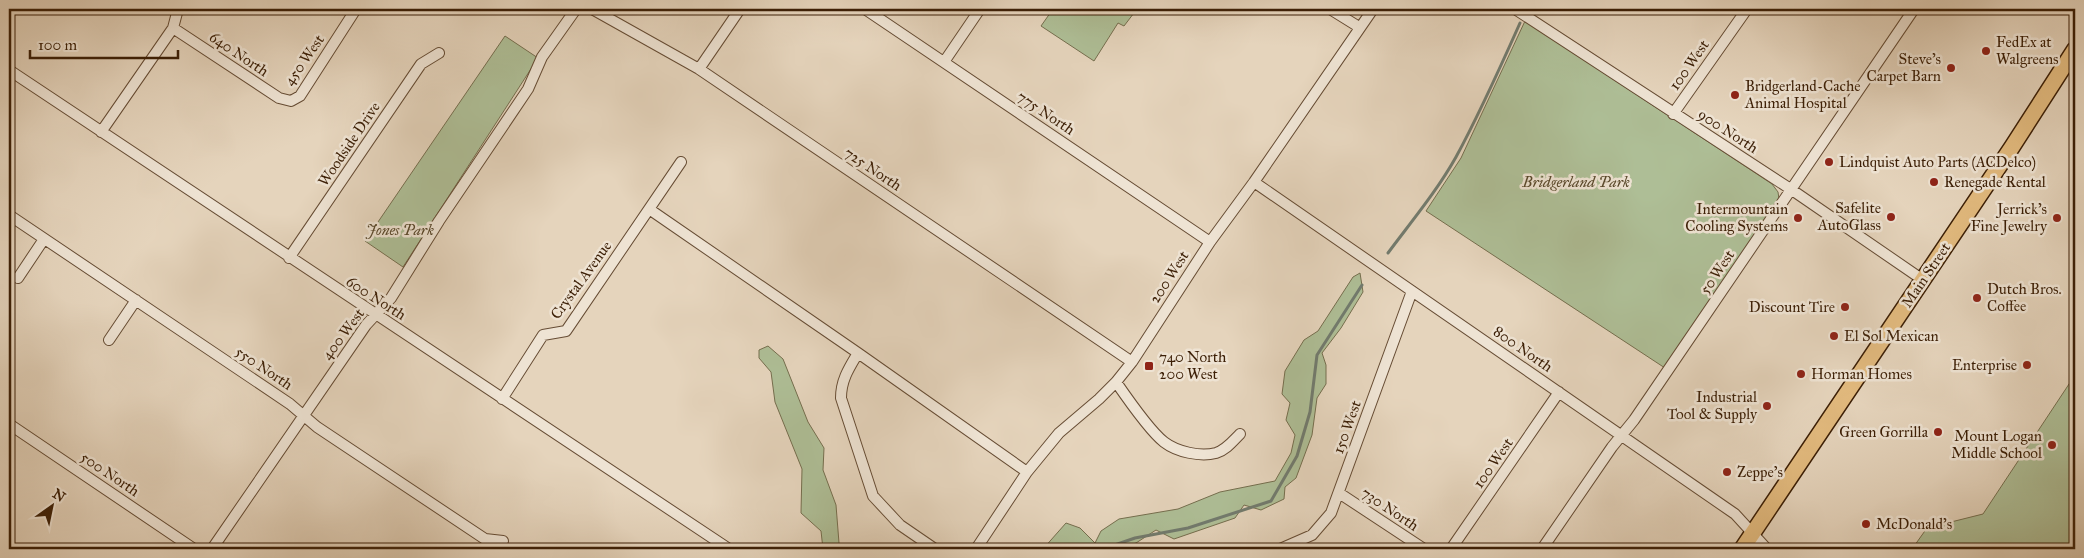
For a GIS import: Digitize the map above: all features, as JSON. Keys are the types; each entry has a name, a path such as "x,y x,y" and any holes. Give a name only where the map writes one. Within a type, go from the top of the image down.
{"main road":[{"name":"Main Street","path":"1742,549 1923,280 2075,49"}],"street":[{"path":"101,132 173,28 178,9"},
{"name":"450 West","path":"291,101 300,96 356,9"},
{"name":"400 West","path":"212,549 366,325 392,298 439,222 528,89 542,57 576,9"},
{"name":"725 North","path":"592,9 698,69 1132,362"},
{"path":"698,69 740,9"},
{"name":"775 North","path":"866,9 1210,242"},
{"path":"944,62 980,9"},
{"path":"1330,9 1359,27"},
{"name":"200 West","path":"976,549 1027,472 1059,433 1116,382 1132,362 1210,242 1254,182 1372,9"},
{"name":"900 North","path":"1515,9 1792,190 1923,280"},
{"name":"100 West","path":"1673,114 1747,9"},
{"name":"50 West","path":"1542,549 1792,190 1914,9"},
{"name":"640 North","path":"173,28 279,98 291,101"},
{"name":"Woodside Drive","path":"289,258 421,64 440,53"},
{"name":"600 North","path":"9,70 729,549"},
{"name":"Crystal Avenue","path":"502,399 543,335 566,331 681,162"},
{"name":"800 North","path":"1254,182 1735,514 1767,549"},
{"path":"649,209 1027,472"},
{"name":"550 North","path":"9,215 290,404 317,427 485,538 503,541"},
{"path":"18,278 44,239"},
{"name":"150 West","path":"1280,549 1312,535 1331,513 1340,493 1412,291"},
{"path":"109,340 136,300"},
{"path":"858,353 846,372 841,386 841,398 873,496 900,525 936,549"},
{"path":"1116,382 1127,398 1164,441 1174,448 1195,453 1216,452 1227,446 1240,434"},
{"name":"100 West","path":"1451,549 1559,392"},
{"name":"500 North","path":"9,424 194,549"},
{"name":"730 North","path":"1340,493 1424,549"}],"green space":[{"path":"1053,9 1137,9 1124,26 1118,23 1094,61 1041,26"},
{"name":"Bridgerland Park","path":"1525,21 1772,184 1778,192 1779,199 1665,368 1426,211 1461,158"},
{"name":"Jones Park","path":"505,36 538,58 403,267 365,241"},
{"path":"1360,273 1363,292 1341,328 1322,353 1326,365 1326,384 1317,398 1312,435 1296,478 1285,487 1284,499 1261,510 1244,505 1235,518 1174,539 1156,530 1136,543 1115,549 1043,549 1066,523 1080,528 1095,543 1101,531 1119,519 1178,509 1220,492 1275,481 1291,453 1295,435 1286,420 1290,403 1282,394 1285,371 1304,340 1318,331 1353,277"},
{"path":"768,346 783,359 808,422 824,448 823,470 836,505 839,543 834,549 823,549 821,531 801,513 802,469 775,402 771,372 759,358 759,350"},
{"name":"Mount Logan Middle School","path":"2075,375 2075,549 1912,549 1927,528 1983,514"}],"waterway":[{"path":"1388,253 1449,170 1482,107 1520,23"},
{"path":"1103,549 1135,538 1188,528 1271,501 1297,456 1310,412 1317,355 1362,285"}],"place":[{"name":"FedEx at Walgreens","path":"1986,51"},
{"name":"Steve's Carpet Barn","path":"1951,68"},
{"name":"Bridgerland-Cache Animal Hospital","path":"1735,95"},
{"name":"Lindquist Auto Parts (ACDelco)","path":"1829,162"},
{"name":"Renegade Rental","path":"1934,182"},
{"name":"Safelite AutoGlass","path":"1891,217"},
{"name":"Intermountain Cooling Systems","path":"1798,218"},
{"name":"Jerrick's Fine Jewelry","path":"2057,218"},
{"name":"Dutch Bros. Coffee","path":"1977,298"},
{"name":"Discount Tire","path":"1845,307"},
{"name":"El Sol Mexican","path":"1834,336"},
{"name":"Enterprise","path":"2027,365"},
{"name":"740 North 200 West","path":"1149,366"},
{"name":"Horman Homes","path":"1801,374"},
{"name":"Industrial Tool & Supply","path":"1767,406"},
{"name":"Green Gorrilla","path":"1938,432"},
{"name":"Mount Logan Middle School","path":"2052,445"},
{"name":"Zeppe's","path":"1727,472"},
{"name":"McDonald's","path":"1866,524"}]}
